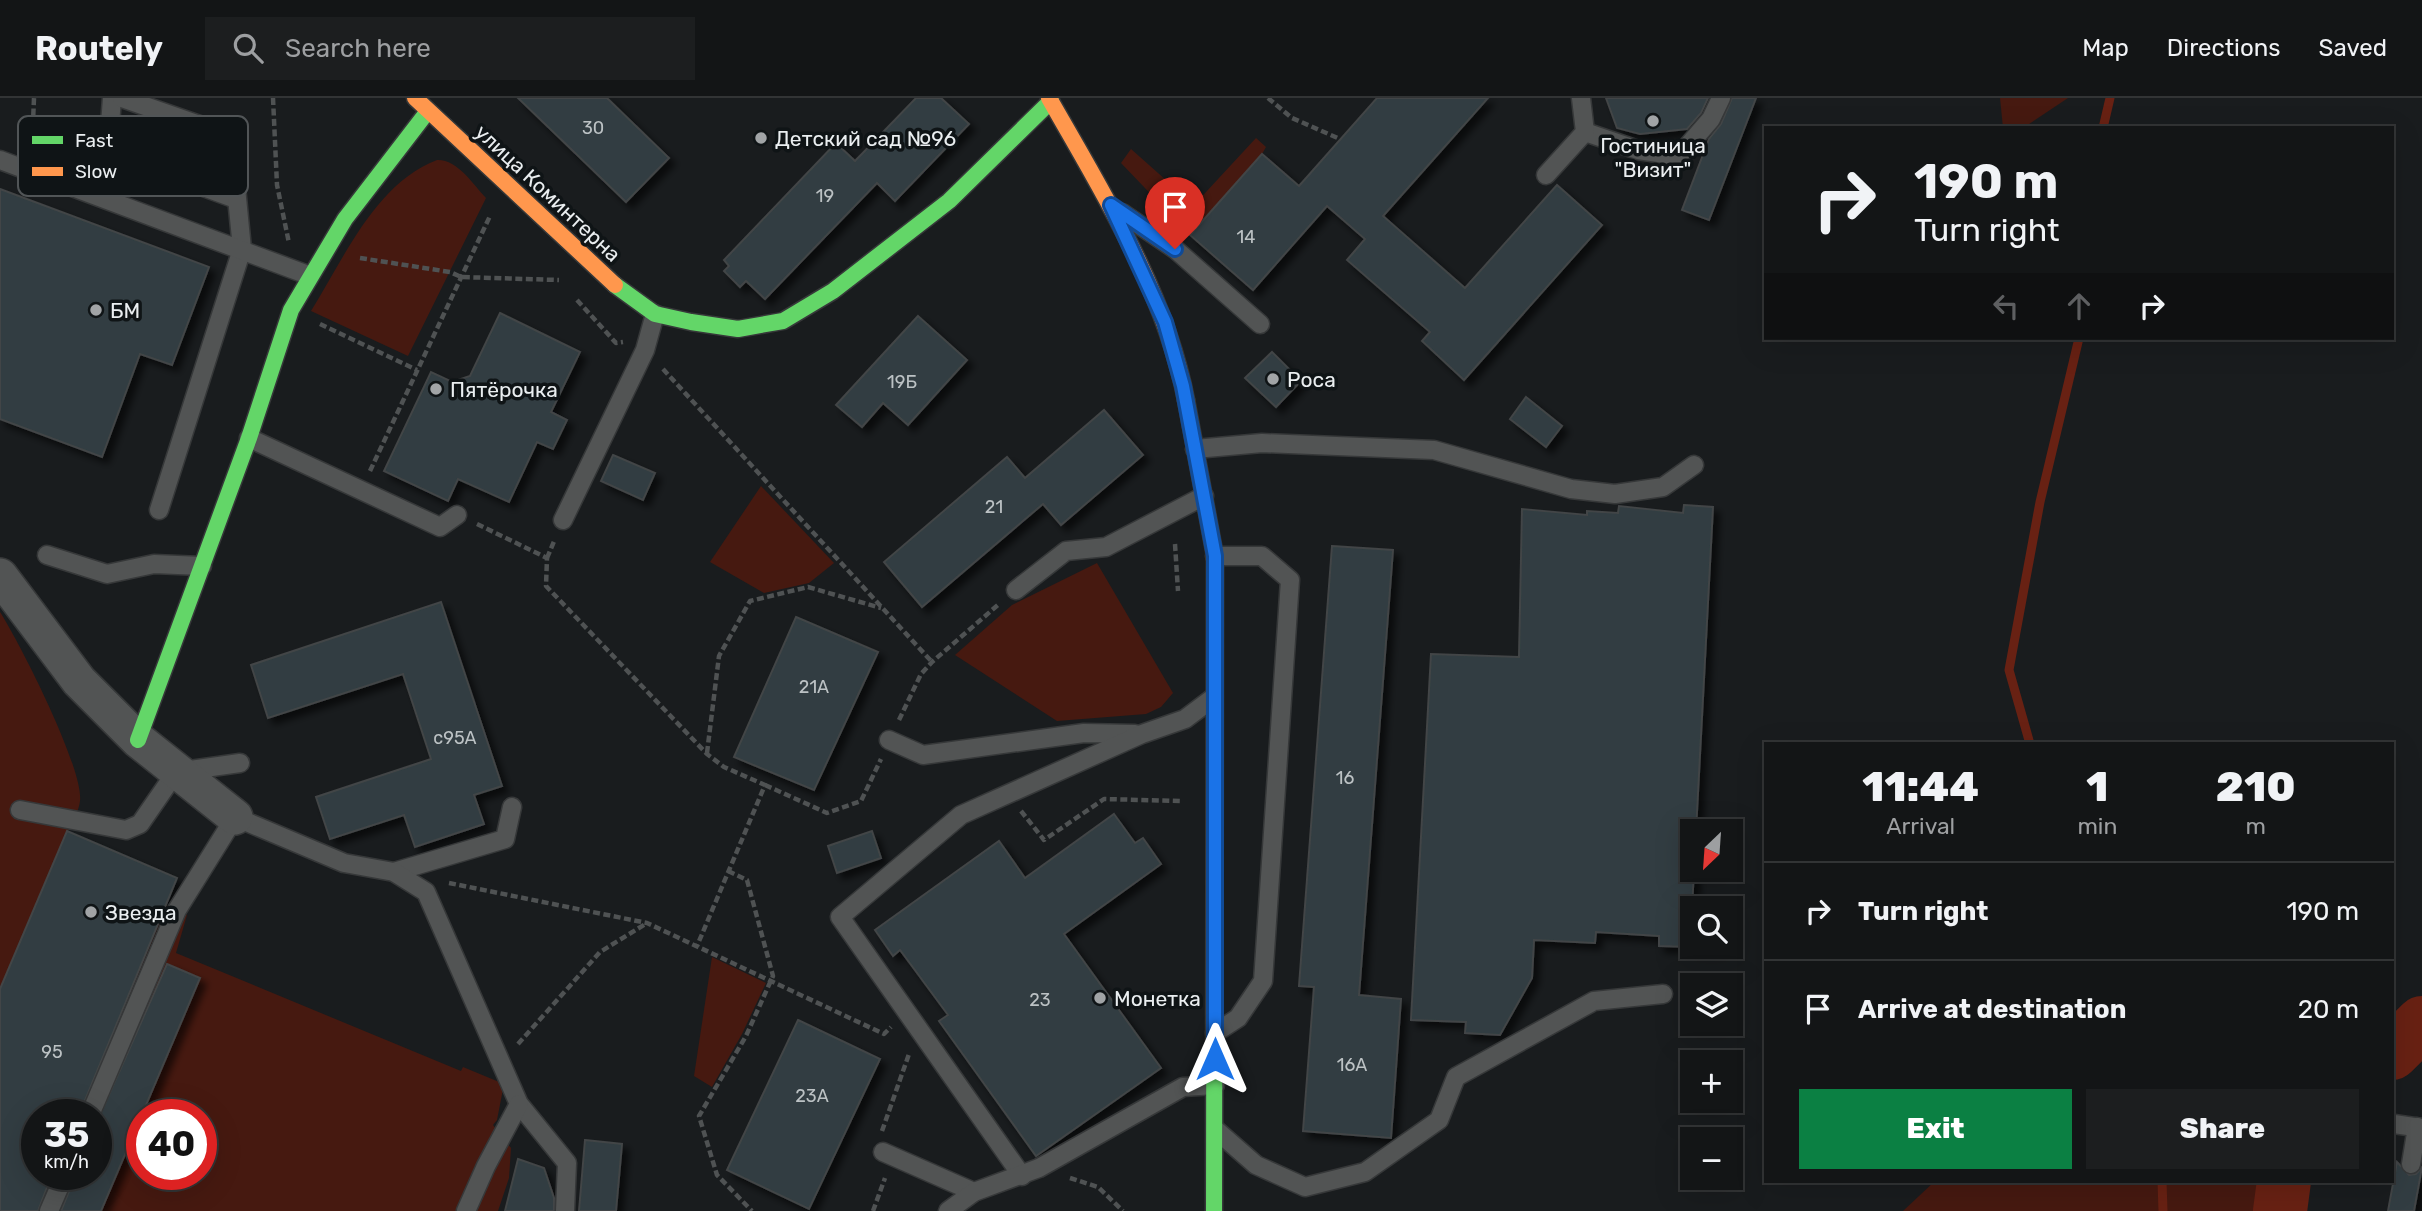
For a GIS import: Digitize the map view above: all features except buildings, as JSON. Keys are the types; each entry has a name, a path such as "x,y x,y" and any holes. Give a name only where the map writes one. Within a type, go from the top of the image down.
{"street":[{"name":"улица Коминтерна","path":"415,98 628,297 655,314"},
{"path":"655,314 737,329 783,321 833,291 948,201 1051,99 1111,205 1165,322 1183,386 1215,556 1214,1211"},
{"path":"138,740 249,438 301,272 429,111"},
{"path":"0,576 79,681 138,740 235,817"}],"lane":[{"path":"111,116 112,98"},
{"path":"122,98 174,116"},
{"path":"1546,175 1585,132 1581,98"},
{"path":"1585,132 1638,150 1679,156 1711,119 1721,98"},
{"path":"0,160 18,167"},
{"path":"97,196 301,272"},
{"path":"228,196 236,199"},
{"path":"159,510 242,249 236,196"},
{"path":"1111,205 1175,249 1260,324"},
{"path":"563,520 645,350 655,314"},
{"path":"249,438 440,527 457,515"},
{"path":"1195,449 1262,443 1434,450 1572,489 1615,494 1663,487 1694,465"},
{"path":"1016,590 1066,551 1106,547 1204,496"},
{"path":"47,555 107,574 154,564 202,566"},
{"path":"1215,556 1262,556 1290,580 1263,981 1238,1018 1215,1033"},
{"path":"1030,1172 907,1011 840,917 961,815 1142,734 1185,719 1214,697"},
{"path":"889,740 923,755 1084,733 1142,734"},
{"path":"20,810 126,830 140,824 176,772 240,763"},
{"path":"394,872 505,839 512,807"},
{"path":"97,1099 177,910 235,817 344,863 394,872 426,892 519,1104 567,1163 565,1211"},
{"path":"1214,1129 1256,1165 1305,1187 1365,1172 1439,1119 1456,1077 1594,1001 1663,994"},
{"path":"948,1211 974,1192 1030,1172 1183,1087 1215,1085"},
{"path":"466,1211 519,1104"},
{"path":"2394,1124 2419,1128 2410,1164"},
{"path":"883,1152 974,1192"},
{"path":"49,1211 58,1190"}],"path":[{"path":"33,98 33,116"},
{"path":"273,98 277,185 301,272"},
{"path":"1268,98 1292,118 1340,139"},
{"path":"372,468 506,184"},
{"path":"358,258 450,272 461,277 559,280 567,289"},
{"path":"575,298 616,343 635,342 645,350 932,662"},
{"path":"290,310 417,370"},
{"path":"1173,510 1178,593"},
{"path":"457,515 547,558 547,586 707,754 724,767 827,813 861,801 921,674 1016,590"},
{"path":"707,754 719,656 750,601 808,587 881,608"},
{"path":"697,946 765,785"},
{"path":"1183,787 1183,813"},
{"path":"1006,793 1044,841 1104,799 1183,801"},
{"path":"728,871 747,880 772,976 746,1036 699,1116 717,1175 752,1211"},
{"path":"448,883 647,923 893,1039"},
{"path":"501,1063 600,952 647,923"},
{"path":"884,1034 907,1011"},
{"path":"873,1211 885,1181 882,1125 911,1049"},
{"path":"1030,1172 1098,1187 1123,1211"}],"shaded area":[{"path":"2000,98 2068,98 2026,126 2003,126"},
{"path":"1256,138 1266,147 1262,154 1190,235 1121,163 1131,149 1194,205"},
{"path":"437,160 458,168 486,198 408,356 311,311 349,246 379,204 415,171"},
{"path":"761,486 834,563 809,583 764,593 710,562"},
{"path":"1097,563 1173,693 1161,707 1146,714 1057,721 955,655 1012,605"},
{"name":"Звезда","path":"0,612 35,677 72,762 79,785 80,801 68,831 177,878 166,905 187,915 176,953 461,1071 463,1067 504,1084 497,1120 493,1125 511,1148 509,1178 498,1211 0,1211"},
{"path":"712,957 766,983 742,1034 712,1087 694,1076"},
{"path":"1933,1183 2297,1183 2280,1211 1903,1211"}],"waterway":[{"path":"2103,126 2110,98"},
{"path":"2029,742 2009,670 2040,502 2079,340"},
{"path":"2394,1051 2422,1023"},
{"path":"2162,1183 2163,1211"},
{"path":"2280,1211 2284,1183"}],"traffic: fast":[{"path":"615,285 655,314 691,322 738,329 783,321 833,291 949,201 1051,101"},
{"path":"138,740 249,438 291,310 345,219 428,111"},
{"path":"1186,400 1215,556 1214,1211"}],"traffic: slow":[{"path":"415,98 615,285"},
{"path":"1049,98 1111,207 1148,282 1176,360 1186,400"}],"place":[{"name":"Гостиница \"Визит\"","path":"1653,121"},
{"name":"Детский сад №96","path":"761,138"},
{"name":"БМ","path":"96,310"},
{"name":"Роса","path":"1273,379"},
{"name":"Пятёрочка","path":"436,389"},
{"name":"Звезда","path":"91,912"},
{"name":"Монетка","path":"1100,998"}],"route":[{"path":"1175,249 1111,205 1165,322 1183,386 1215,556 1215,1059"}]}
